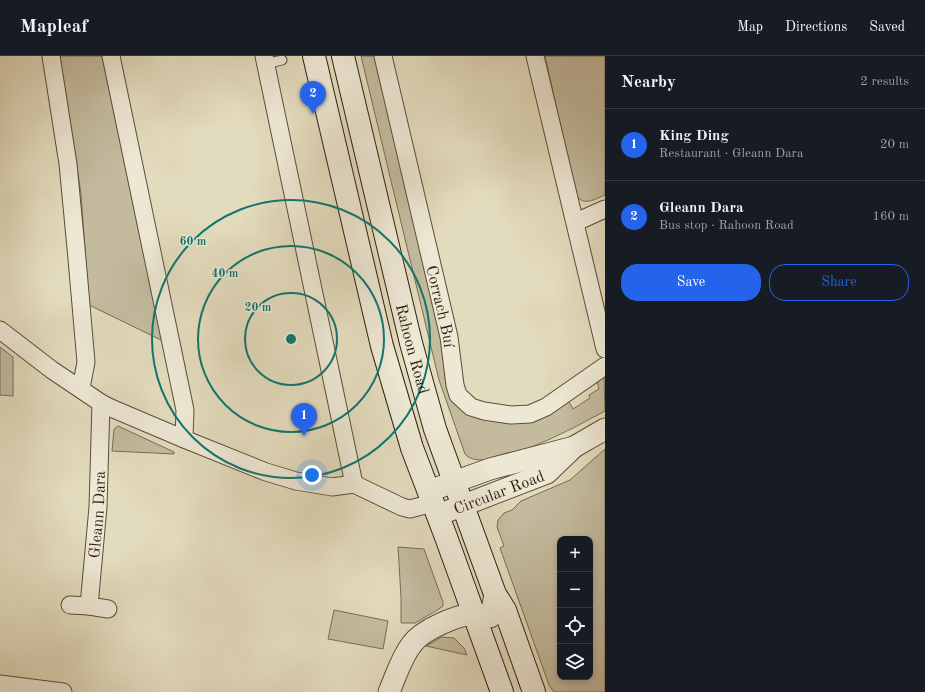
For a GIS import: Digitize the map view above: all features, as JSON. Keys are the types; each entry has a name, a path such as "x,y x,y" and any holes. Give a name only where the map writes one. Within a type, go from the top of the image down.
{"main road":[{"name":"Rahoon Road","path":"314,56 382,346 412,448 473,614"},
{"name":"Rahoon Road","path":"343,56 411,343 434,429 495,594"},
{"path":"495,594 506,610 534,692"},
{"path":"473,614 502,692"}],"street":[{"path":"51,56 68,164 76,248 86,362 81,388"},
{"path":"111,56 185,410 184,439"},
{"name":"Corrach Buí","path":"383,56 449,337 455,385 458,396 471,407 484,411 511,415 530,414 546,408 605,366"},
{"path":"535,56 576,222 605,349"},
{"path":"264,60 354,484"},
{"path":"576,222 605,210"},
{"path":"0,330 52,370 81,388 101,403 258,469 296,481 332,487 354,484 410,509 433,503"},
{"name":"Gleann Dara","path":"89,606 98,507 101,403"},
{"name":"Circular Road","path":"433,503 463,506 547,473 574,447 605,429"},
{"name":"Circular Road","path":"433,503 454,482 490,469 574,447"},
{"name":"Rahoon Road","path":"389,692 411,644 418,638 449,620 473,614 490,617 494,614 493,605 495,594"},
{"path":"70,605 108,609"},
{"path":"0,684 63,692"}],"lane":[{"path":"264,60 282,60"}],"shaded area":[{"path":"60,56 102,56 163,341 89,305 81,194"},
{"path":"361,56 375,56 442,344 446,385 451,396 484,418 568,400 573,409 590,398 589,395 599,389 597,381 601,377 604,377 605,411 556,436 512,454 492,459 476,460 465,454 439,380"},
{"path":"545,56 605,56 605,195 594,200 582,201 576,195"},
{"path":"0,347 13,357 13,396 0,395"},
{"path":"118,426 174,452 174,454 112,451 114,429"},
{"path":"605,449 605,692 554,692 549,685 500,548 504,546 497,527 498,520 504,513 512,510 521,501 570,480"},
{"path":"398,547 424,549 443,602 443,606 439,609 415,623 401,623"},
{"path":"334,610 388,621 383,649 328,639"},
{"path":"442,637 454,638 464,648 467,655 426,646"}],"place":[{"name":"Gleann Dara","path":"313,114"},
{"name":"King Ding","path":"304,436"}]}
